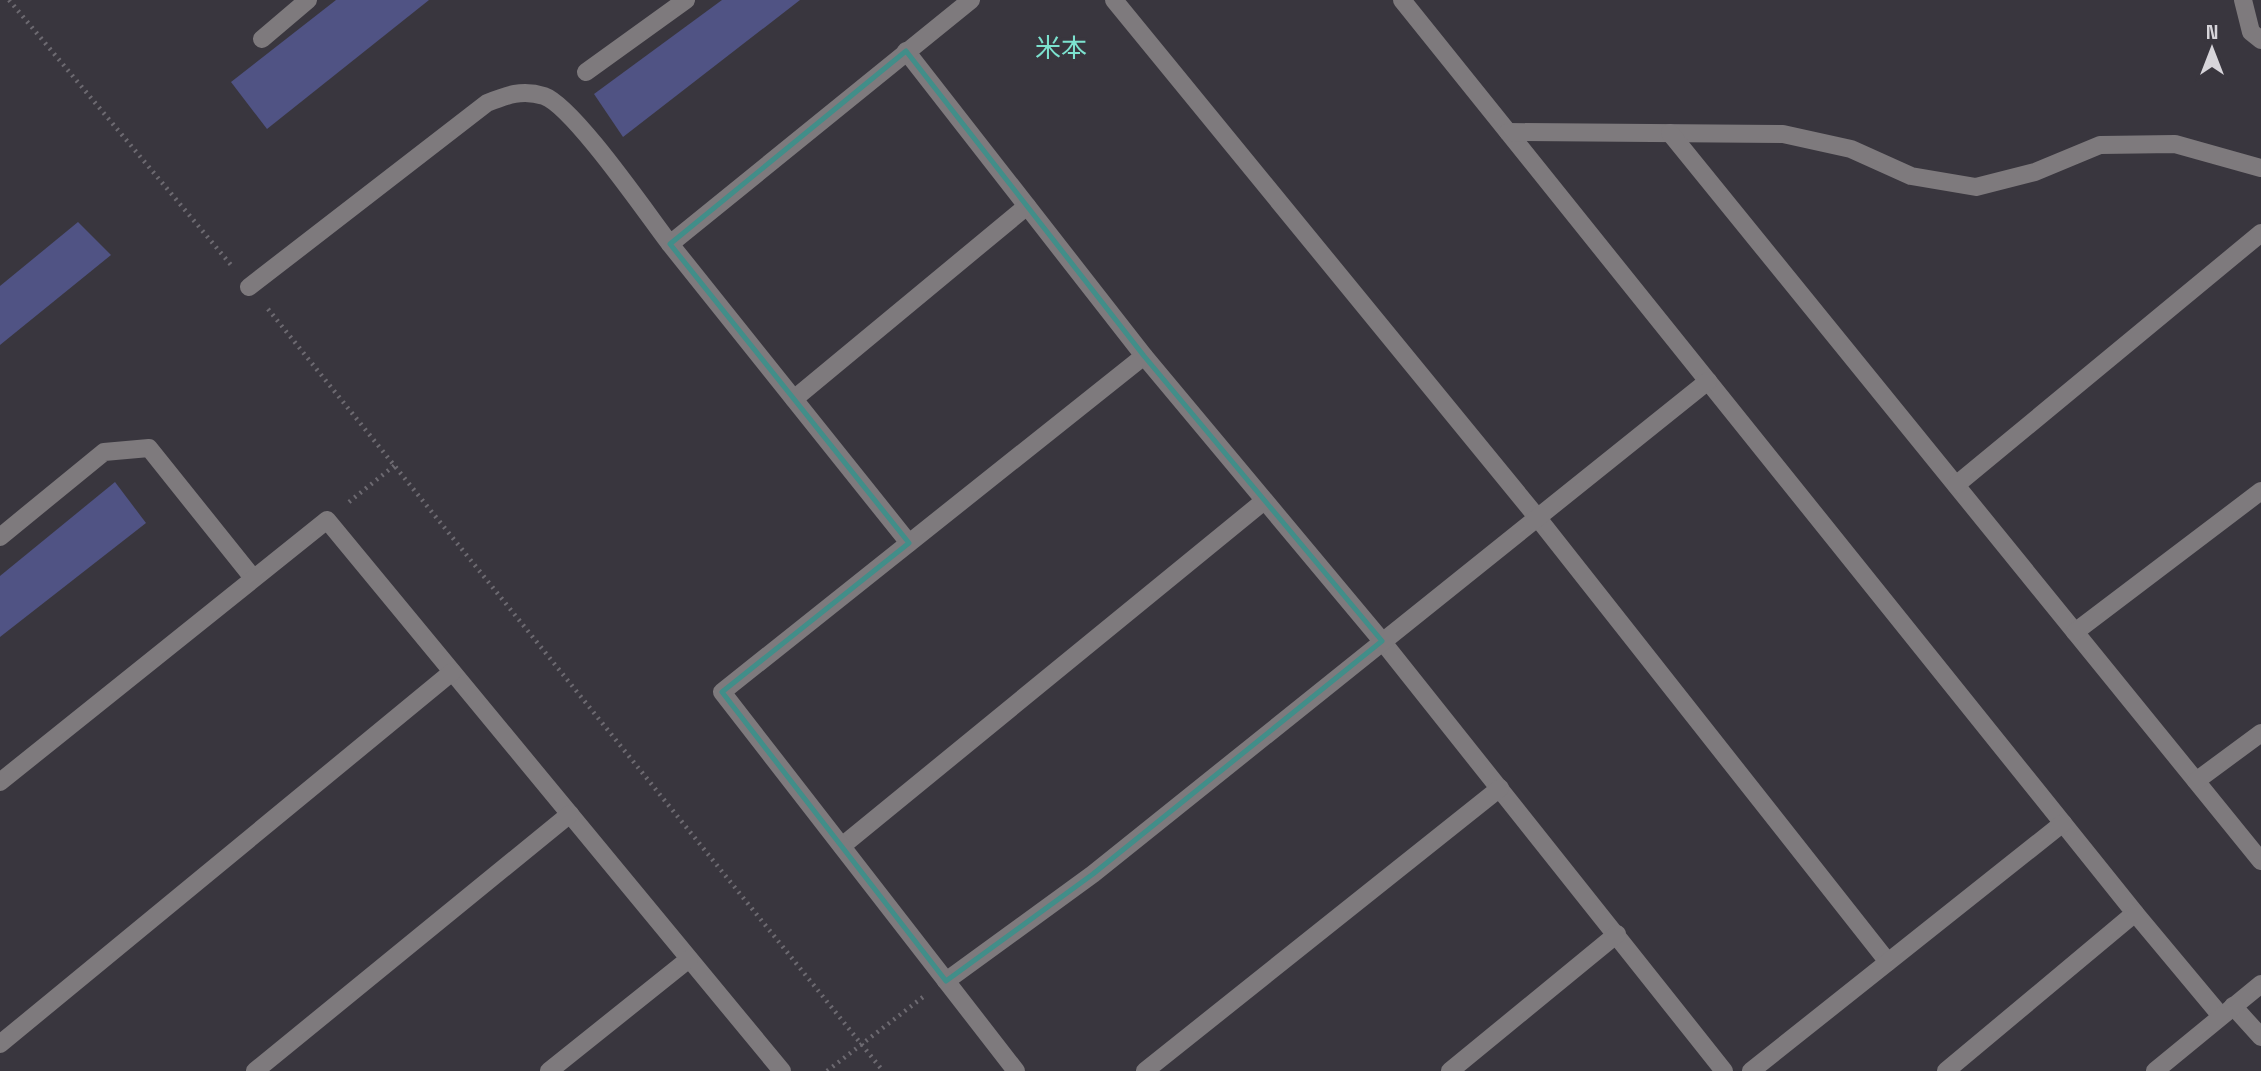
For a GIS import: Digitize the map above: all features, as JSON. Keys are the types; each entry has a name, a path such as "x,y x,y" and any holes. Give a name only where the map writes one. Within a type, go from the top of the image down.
{"street":[{"path":"262,39 307,0"},
{"path":"586,72 686,0"},
{"path":"1114,0 1537,517 1888,962"},
{"path":"1402,0 2135,913 2227,1011 2261,1037"},
{"path":"2243,0 2251,32 2261,40"},
{"path":"670,244 964,2"},
{"path":"906,51 1144,356 1382,641 1724,1071"},
{"path":"249,287 487,103 516,91 546,97 575,122 909,543"},
{"path":"1508,132 1783,134 1851,149 1911,176 1976,187 2035,172 2100,145 2175,144 2261,168"},
{"path":"1670,133 2261,861"},
{"path":"794,398 1027,206"},
{"path":"1956,485 2261,233"},
{"path":"1016,1071 722,692 1144,356"},
{"path":"946,981 1093,874 1708,381"},
{"path":"0,537 104,452 149,448 253,579"},
{"path":"2075,632 2261,491"},
{"path":"842,846 1264,501"},
{"path":"0,782 327,520 782,1071"},
{"path":"0,1044 452,672"},
{"path":"2196,782 2261,733"},
{"path":"1145,1071 1500,788"},
{"path":"255,1071 570,814"},
{"path":"1751,1071 2063,823"},
{"path":"1946,1071 2135,913"},
{"path":"1450,1071 1617,934"},
{"path":"549,1071 690,959"},
{"path":"2155,1071 2261,984"}],"path":[{"path":"9,0 395,465 883,1071"},
{"path":"327,520 395,465"},
{"path":"827,1071 860,1043 946,981"}],"highlighted area":[{"path":"906,51 1144,356 1382,641 1093,874 946,981 722,692 909,543 670,244"}],"building":[{"path":"336,0 429,0 267,129 231,82"},
{"path":"722,0 800,0 623,137 594,94"},
{"path":"78,222 111,255 0,345 0,286"},
{"path":"115,482 146,523 0,637 0,576"}],"district":[{"name":"米本","path":"1061,48"}]}
